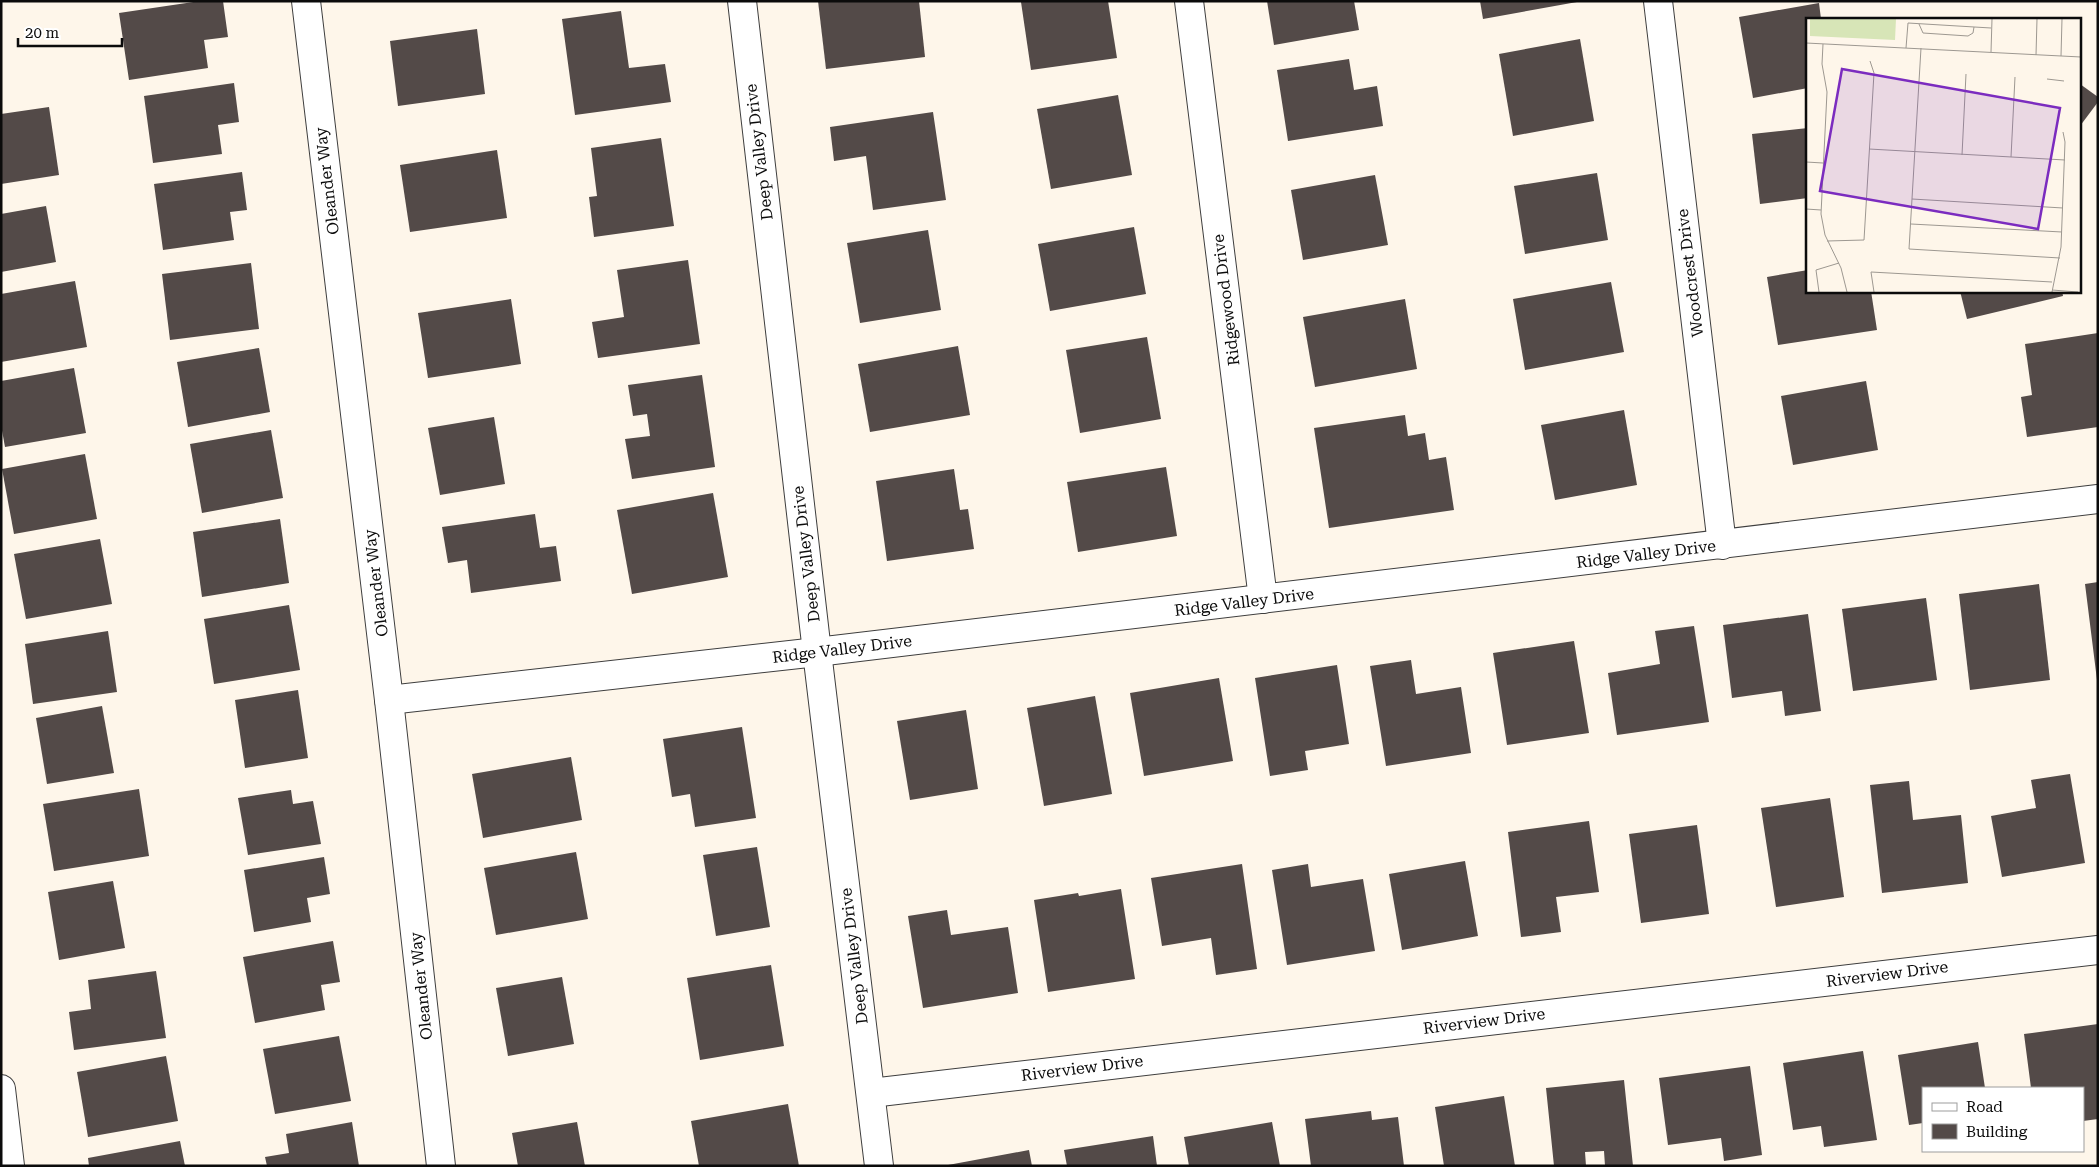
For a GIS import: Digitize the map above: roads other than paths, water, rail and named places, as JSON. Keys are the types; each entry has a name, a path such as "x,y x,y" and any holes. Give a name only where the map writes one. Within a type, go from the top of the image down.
{"street":[{"name":"Oleander Way","path":"306,1 390,700 441,1166"},
{"name":"Deep Valley Drive","path":"742,1 817,652 879,1166"},
{"name":"Ridgewood Drive","path":"1190,1 1262,599"},
{"name":"Woodcrest Drive","path":"1658,1 1722,545"},
{"name":"Ridge Valley Drive","path":"390,700 817,652 2098,499"},
{"name":"Riverview Drive","path":"871,1093 2098,950"},
{"path":"1,1090 10,1166"}]}
